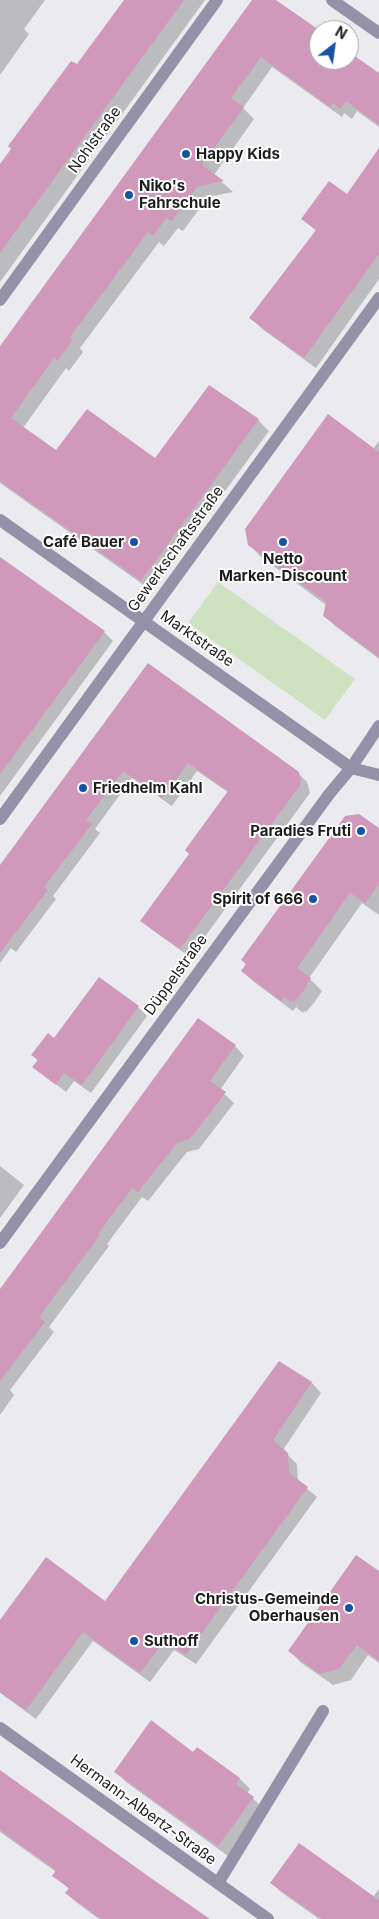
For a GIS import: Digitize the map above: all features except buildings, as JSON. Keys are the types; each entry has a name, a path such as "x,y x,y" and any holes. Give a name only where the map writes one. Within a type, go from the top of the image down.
{"street":[{"name":"Nohlstraße","path":"0,300 217,0"},
{"path":"332,0 379,33"},
{"name":"Gewerkschaftsstraße","path":"0,820 379,298"},
{"name":"Marktstraße","path":"0,520 351,768 379,775"},
{"name":"Düppelstraße","path":"0,1243 330,793 351,768 379,726"},
{"path":"218,1883 323,1711"},
{"name":"Hermann-Albertz-Straße","path":"0,1728 268,1919"}],"green space":[{"path":"218,582 355,679 325,720 188,623"}],"place":[{"name":"Happy Kids","path":"186,154"},
{"name":"Niko's Fahrschule","path":"129,195"},
{"name":"Café Bauer","path":"134,542"},
{"name":"Netto Marken-Discount","path":"283,542"},
{"name":"Friedhelm Kahl","path":"83,788"},
{"name":"Paradies Fruti","path":"361,831"},
{"name":"Spirit of 666","path":"313,899"},
{"name":"Christus-Gemeinde Oberhausen","path":"349,1608"},
{"name":"Suthoff","path":"134,1641"}]}
